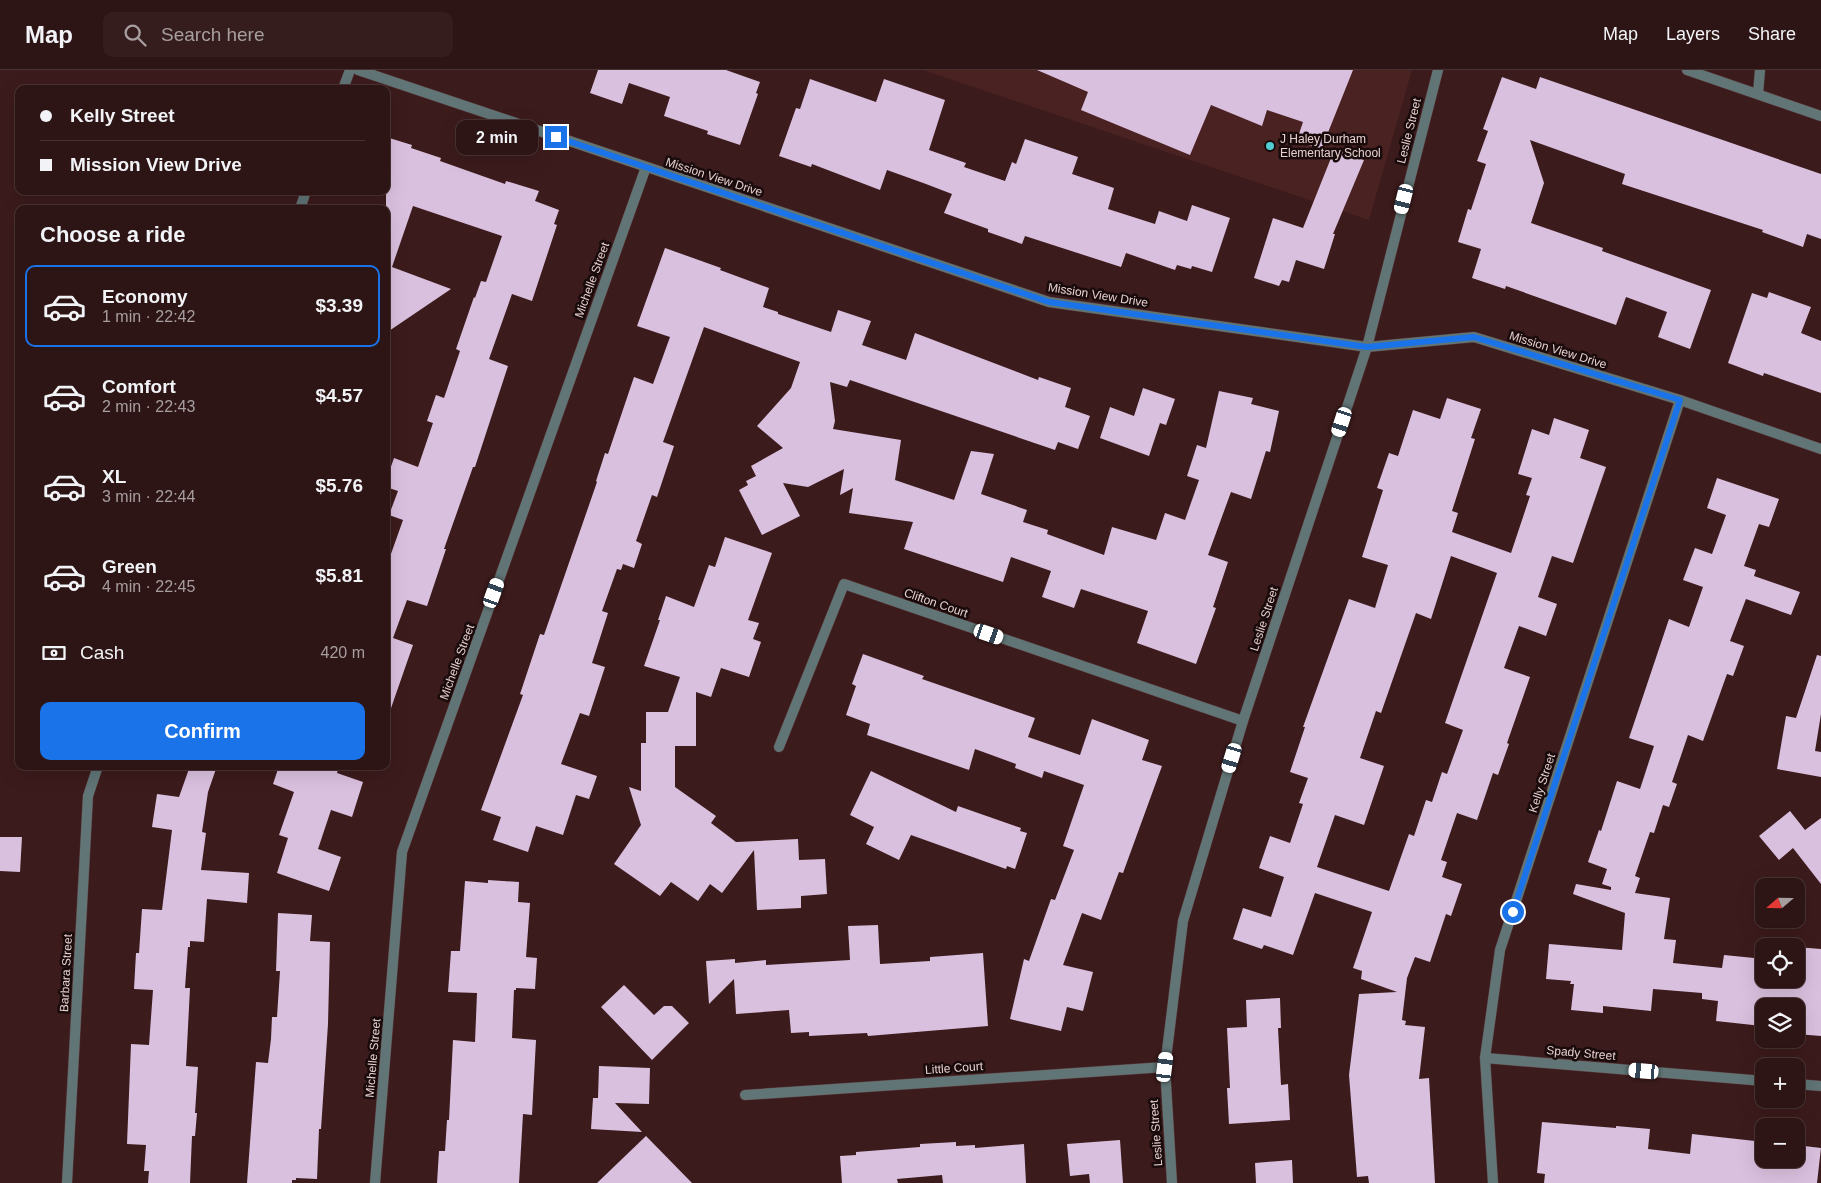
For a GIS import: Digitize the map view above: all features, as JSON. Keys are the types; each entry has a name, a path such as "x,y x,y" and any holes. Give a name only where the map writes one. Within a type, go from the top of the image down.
{"street":[{"path":"344,85 350,70"},
{"name":"Mission View Drive","path":"358,70 1049,302 1367,347 1474,337 1680,400 1821,450"},
{"name":"Leslie Street","path":"1172,1183 1165,1067 1182,921 1243,722 1367,347 1438,70"},
{"path":"1687,70 1821,116"},
{"path":"1758,94 1760,70"},
{"name":"Michelle Street","path":"375,1183 402,852 646,167"},
{"name":"Kelly Street","path":"1493,1183 1485,1058 1500,950 1680,400"},
{"name":"Clifton Court","path":"779,746 844,584 1243,722"},
{"name":"Barbara Street","path":"67,1183 88,796 97,770"},
{"name":"Spady Street","path":"1485,1058 1755,1080"},
{"name":"Little Court","path":"745,1095 1165,1067"},
{"path":"1805,1085 1821,1086"}],"shaded area":[{"name":"J Haley Durham Elementary School","path":"923,70 1412,70 1369,220"}],"building":[{"path":"598,70 726,70 760,82 756,93 758,94 740,145 707,134 708,131 664,116 670,97 629,83 622,104 590,93"},
{"path":"1037,70 1353,70 1321,150 1297,140 1303,122 1267,110 1262,126 1211,105 1190,155 1081,110 1088,92"},
{"path":"1502,77 1536,89 1540,77 1821,174 1821,239 1807,234 1803,247 1762,232 1763,230 1622,184 1625,174 1530,140 1544,183 1531,223 1603,248 1602,251 1711,290 1690,349 1658,337 1667,312 1626,297 1616,325 1506,286 1505,289 1472,278 1481,249 1458,242 1468,209 1471,210 1486,164 1477,161 1488,131 1483,129"},
{"path":"810,79 876,102 884,79 945,100 929,150 966,163 964,167 1005,181 1012,162 1016,164 1025,139 1078,157 1072,174 1114,188 1108,209 1155,224 1159,211 1187,221 1192,205 1230,218 1212,272 1192,266 1191,269 1177,265 1175,270 1126,253 1121,267 1025,236 1022,244 944,213 952,194 926,184 887,170 880,190 812,164 811,167 779,156 796,108 800,109"},
{"path":"390,138 412,145 411,148 441,158 440,161 505,184 506,181 539,191 535,201 559,210 554,224 557,225 532,301 512,294 489,359 508,366 475,467 473,467 444,549 446,549 427,606 407,600 393,638 413,645 390,711 390,557 403,520 390,515 398,491 390,488 390,470 394,458 418,467 433,423 427,421 436,395 444,398 460,351 456,349 474,297 481,281 486,282 502,236 413,206 392,267 451,289 390,330 390,205 386,205 386,195 390,195"},
{"path":"1335,148 1364,160 1333,234 1335,234 1324,269 1296,260 1289,282 1282,280 1279,286 1254,278 1273,218 1303,228"},
{"path":"665,248 769,288 763,307 778,312 778,314 831,332 838,310 871,321 862,345 906,360 915,333 1038,380 1039,377 1071,388 1065,407 1090,416 1078,449 1058,442 1055,450 850,380 847,387 830,382 835,421 833,429 901,440 895,480 954,500 971,451 994,454 981,494 1027,510 1023,522 1048,530 1047,534 1104,555 1112,527 1156,540 1165,513 1185,520 1199,480 1187,476 1197,445 1206,448 1219,391 1253,398 1251,404 1279,411 1270,452 1266,451 1251,499 1231,492 1208,555 1228,562 1213,607 1216,608 1196,664 1137,643 1148,611 1081,589 1074,608 1042,597 1051,571 1011,557 1003,582 904,549 913,522 849,513 853,488 840,495 844,469 808,487 783,483 800,516 762,535 739,490 748,485 746,481 756,476 751,466 783,448 757,426 791,388 800,362 704,327 663,442 674,446 657,497 652,495 636,541 642,544 634,568 623,564 621,570 617,569 602,611 608,613 592,663 605,667 589,716 580,713 561,764 597,776 589,799 576,795 563,835 536,826 528,852 493,840 501,817 481,810 523,695 520,694 540,634 544,635 597,482 605,453 608,454 634,377 653,384 670,337 637,326"},
{"path":"1769,292 1811,307 1801,333 1821,341 1821,393 1764,373 1763,376 1728,363 1752,293 1767,298"},
{"path":"1143,388 1175,399 1166,425 1160,423 1149,456 1100,438 1110,407 1134,416"},
{"path":"1447,398 1481,409 1471,438 1475,439 1452,511 1458,513 1452,532 1511,553 1530,496 1526,495 1532,478 1518,474 1532,429 1549,435 1554,418 1589,430 1580,458 1606,467 1573,563 1552,556 1538,597 1557,604 1546,636 1519,626 1504,668 1530,677 1507,743 1509,744 1498,775 1493,773 1477,820 1457,813 1441,860 1447,862 1442,877 1462,884 1451,916 1446,914 1430,962 1415,957 1407,978 1402,1020 1406,1021 1405,1025 1425,1027 1419,1079 1429,1078 1435,1183 1369,1183 1368,1176 1357,1177 1349,1075 1359,994 1397,992 1361,979 1362,971 1353,968 1372,912 1315,893 1293,955 1264,945 1262,949 1233,939 1243,908 1271,917 1284,877 1259,868 1270,836 1290,843 1303,804 1299,803 1308,778 1290,772 1305,727 1303,727 1349,599 1375,608 1388,565 1362,557 1383,490 1377,488 1389,453 1398,456 1413,410 1440,419","holes":["1451,556 1497,573 1445,723 1463,730 1447,774 1442,772 1432,802 1426,800 1414,836 1409,834 1389,891 1317,867 1335,815 1364,825 1384,766 1360,758 1376,711 1381,713 1416,613 1431,619"]},
{"path":"1717,478 1779,499 1769,527 1759,524 1744,566 1756,570 1754,576 1800,592 1791,615 1746,599 1730,641 1744,646 1733,676 1727,674 1703,741 1688,735 1672,782 1677,784 1669,807 1663,805 1654,833 1650,832 1635,876 1640,878 1635,893 1670,898 1664,939 1676,940 1673,963 1722,968 1724,955 1755,958 1755,988 1805,988 1805,948 1821,949 1821,1036 1805,1035 1805,998 1755,998 1755,1025 1716,1021 1718,1001 1702,999 1702,993 1653,989 1651,1011 1603,1006 1603,1013 1571,1010 1574,984 1570,984 1571,981 1546,979 1549,944 1622,950 1625,913 1573,894 1576,884 1611,890 1611,887 1602,884 1607,869 1588,862 1599,830 1601,831 1617,781 1640,789 1654,746 1629,738 1669,619 1689,627 1703,587 1683,580 1695,548 1712,554 1726,515 1707,508"},
{"path":"725,537 772,553 748,620 759,623 753,639 761,642 749,677 721,668 711,697 696,692 696,746 675,746 675,787 716,816 711,823 736,842 798,839 799,860 825,859 827,894 801,896 801,908 757,910 754,850 722,893 710,884 698,901 671,882 660,896 614,864 641,825 629,787 641,791 641,743 646,743 646,712 668,712 680,677 644,666 666,596 694,607 709,565 715,567"},
{"path":"863,654 924,676 922,679 1035,718 1028,737 1080,755 1092,719 1149,740 1142,760 1162,766 1123,873 1119,872 1101,920 1082,913 1063,965 1093,972 1083,1011 1067,1007 1061,1031 1010,1019 1024,959 1029,961 1051,899 1055,900 1074,850 1063,846 1084,785 1044,771 1042,778 1015,768 1016,764 975,749 969,770 867,735 870,724 846,715 856,686 852,684"},
{"path":"1817,655 1821,656 1821,714 1815,751 1821,752 1821,777 1777,769 1786,716 1796,718"},
{"path":"189,770 216,770 208,792 202,832 206,833 201,870 249,873 247,903 207,899 204,942 190,941 185,988 190,988 186,1066 198,1067 195,1113 197,1113 195,1136 192,1136 190,1183 148,1183 149,1171 144,1171 146,1145 127,1144 131,1044 149,1045 153,990 134,989 136,953 139,953 142,909 162,910 172,830 152,827 157,794 179,797"},
{"path":"278,770 338,770 337,773 363,782 352,817 331,810 318,849 341,857 329,891 277,873 288,838 279,835 294,792 273,784"},
{"path":"871,771 956,812 958,806 1021,828 1020,831 1027,833 1015,869 1007,866 1006,869 911,835 899,860 866,844 874,827 850,815"},
{"path":"1790,811 1805,830 1821,818 1821,884 1793,848 1779,860 1759,836"},
{"path":"0,837 22,837 20,872 0,871"},
{"path":"488,880 519,882 518,902 530,903 526,957 537,958 535,989 516,988 514,990 512,1038 536,1040 532,1115 523,1114 519,1183 437,1183 439,1151 445,1151 447,1120 449,1120 453,1040 475,1042 477,993 448,992 451,951 460,951 465,881 488,883"},
{"path":"278,913 312,915 310,941 330,942 328,1024 321,1129 319,1129 317,1179 296,1178 296,1180 292,1180 292,1183 247,1183 256,1062 268,1063 272,1017 277,1017 280,971 276,971"},
{"path":"878,925 880,964 930,961 930,957 983,953 988,1026 868,1036 867,1033 809,1036 809,1032 791,1033 789,1010 736,1014 734,979 709,1004 706,961 735,959 735,963 766,960 766,965 850,960 848,926"},
{"path":"624,985 654,1015 664,1006 672,1006 689,1023 652,1060 601,1007"},
{"path":"1280,998 1281,1028 1278,1028 1281,1085 1288,1084 1290,1120 1229,1124 1227,1088 1230,1088 1227,1028 1247,1027 1246,1000"},
{"path":"599,1066 650,1068 649,1104 615,1103 642,1132 591,1129 593,1098 598,1098"},
{"path":"1542,1122 1650,1129 1648,1149 1690,1154 1692,1134 1755,1141 1755,1168 1805,1168 1805,1146 1821,1148 1817,1183 1544,1183 1545,1174 1537,1173"},
{"path":"646,1136 692,1183 597,1183"},
{"path":"1120,1140 1123,1183 1090,1183 1089,1174 1070,1176 1067,1144"},
{"path":"956,1142 956,1146 975,1145 975,1148 1024,1144 1026,1183 943,1183 942,1175 897,1179 898,1183 842,1183 840,1156 856,1155 856,1152 920,1147 920,1144"},
{"path":"1292,1160 1293,1183 1256,1183 1255,1163"}],"place":[{"name":"J Haley Durham Elementary School","path":"1270,146"}],"route":[{"path":"556,137 1049,302 1367,347 1474,337 1680,400 1513,912"}]}
